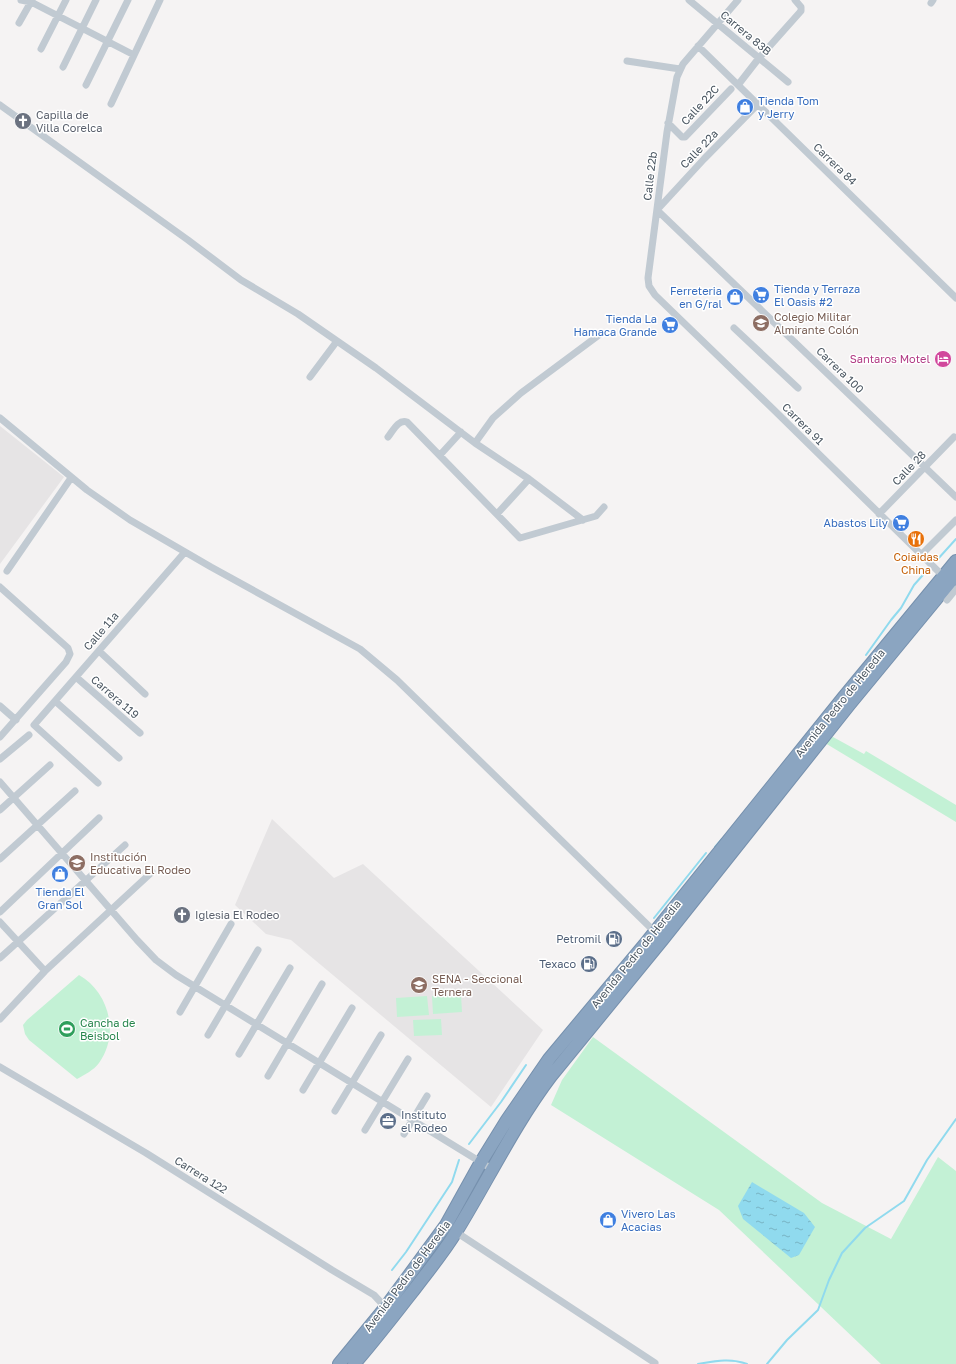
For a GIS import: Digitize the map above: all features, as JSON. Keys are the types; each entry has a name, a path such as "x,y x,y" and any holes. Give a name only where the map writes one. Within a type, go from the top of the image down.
{"highway":[{"name":"Avenida Pedro de Heredia","path":"339,1364 434,1264 456,1232 492,1169 546,1082 659,936 956,561"},
{"name":"Avenida Pedro de Heredia","path":"354,1364 390,1312 446,1225 481,1162 507,1120 549,1059 659,936 956,576"}],"street":[{"path":"41,49 66,0"},
{"path":"63,67 96,0"},
{"path":"86,85 128,0"},
{"path":"110,104 160,0"},
{"name":"Carrera 83B","path":"689,0 788,82"},
{"path":"627,61 680,70 698,46 738,0"},
{"path":"738,84 802,9 795,0"},
{"path":"19,23 27,1 134,55"},
{"name":"Carrera 84","path":"698,46 956,298"},
{"name":"Calle 22b","path":"649,286 648,278 668,123 680,70"},
{"name":"Calle 22C","path":"668,123 682,137 685,137 731,89"},
{"name":"Calle 22a","path":"657,210 758,104"},
{"path":"0,105 241,280 298,314 376,368 475,443 529,479 583,520"},
{"name":"Carrera 100","path":"657,210 956,497"},
{"name":"Carrera 91","path":"649,286 655,295 943,576"},
{"path":"734,328 798,388"},
{"path":"475,443 493,418 521,393 599,335"},
{"path":"310,377 337,341"},
{"path":"0,418 71,478 130,520 360,649 397,680 659,936"},
{"path":"388,437 400,422 407,422 520,538 596,516 604,507"},
{"path":"440,455 461,432"},
{"name":"Calle 28","path":"879,514 954,437"},
{"path":"7,571 71,478"},
{"path":"497,514 529,479"},
{"path":"921,555 956,520"},
{"name":"Calle 11a","path":"98,783 34,725 185,552"},
{"path":"0,587 70,651 69,658 66,662 0,737"},
{"path":"947,600 956,588"},
{"path":"99,651 145,694"},
{"name":"Carrera 119","path":"76,677 140,733"},
{"path":"55,701 119,758"},
{"path":"0,706 16,720"},
{"path":"0,759 29,735"},
{"path":"0,810 50,765"},
{"path":"0,782 156,960 176,975 256,1025 492,1169"},
{"path":"0,859 75,791"},
{"path":"0,912 100,818"},
{"path":"0,958 125,845"},
{"path":"0,1019 44,971 152,872"},
{"path":"0,922 44,971"},
{"path":"180,1012 231,924"},
{"path":"208,1035 258,950"},
{"path":"239,1054 290,968"},
{"path":"268,1076 322,984"},
{"path":"303,1090 352,1008"},
{"path":"335,1111 381,1035"},
{"path":"365,1130 408,1059"},
{"name":"Carrera 122","path":"0,1067 146,1153 374,1295 390,1312"},
{"path":"404,1134 427,1096"},
{"path":"456,1232 655,1363"}],"shaded area":[{"path":"0,426 64,477 0,564"},
{"name":"SENA - Seccional Ternera","path":"272,819 334,878 363,864 543,1030 491,1107 291,940 266,934 235,905"}],"green space":[{"path":"833,737 864,754 866,751 956,805 956,822 825,743 829,738"},
{"name":"Cancha de Beisbol","path":"79,975 89,982 98,992 108,1014 110,1027 109,1039 105,1052 99,1063 92,1070 77,1079 29,1040 25,1034 23,1025"},
{"path":"461,995 462,1012 433,1014 432,996"},
{"path":"427,996 429,1015 397,1017 396,998"},
{"path":"441,1019 442,1035 414,1036 413,1020"},
{"path":"593,1037 822,1203 891,1239 938,1157 956,1171 956,1364 881,1364 719,1210 551,1105 562,1080"}],"water":[{"path":"752,1182 804,1213 815,1227 799,1255 791,1258 743,1219 738,1206"}],"waterway":[{"path":"937,560 956,539"},
{"path":"866,655 901,608 914,585 930,567"},
{"path":"715,847 722,839"},
{"path":"654,918 706,853"},
{"path":"469,1144 501,1102 526,1065"},
{"path":"767,1364 787,1340 818,1310 829,1280 842,1253 865,1228 904,1201 927,1160 956,1119"},
{"path":"392,1270 406,1252 452,1182 459,1160"},
{"path":"698,1364 717,1361 735,1361 747,1364"}],"place":[{"name":"Tienda Tom y Jerry","path":"745,107"},
{"name":"Capilla de Villa Corelca","path":"23,121"},
{"name":"Tienda y Terraza El Oasis #2","path":"761,295"},
{"name":"Ferreteria en G/ral","path":"735,297"},
{"name":"Colegio Militar Almirante Colón","path":"761,323"},
{"name":"Tienda La Hamaca Grande","path":"670,325"},
{"name":"Santaros Motel","path":"943,359"},
{"name":"Abastos Lily","path":"901,523"},
{"name":"Coiaidas China","path":"916,539"},
{"name":"Institución Educativa El Rodeo","path":"77,863"},
{"name":"Tienda El Gran Sol","path":"60,874"},
{"name":"Iglesia El Rodeo","path":"182,915"},
{"name":"Petromil","path":"614,939"},
{"name":"Texaco","path":"589,964"},
{"name":"SENA - Seccional Ternera","path":"419,985"},
{"name":"Cancha de Beisbol","path":"67,1029"},
{"name":"Instituto el Rodeo","path":"388,1121"},
{"name":"Vivero Las Acacias","path":"608,1220"}]}
